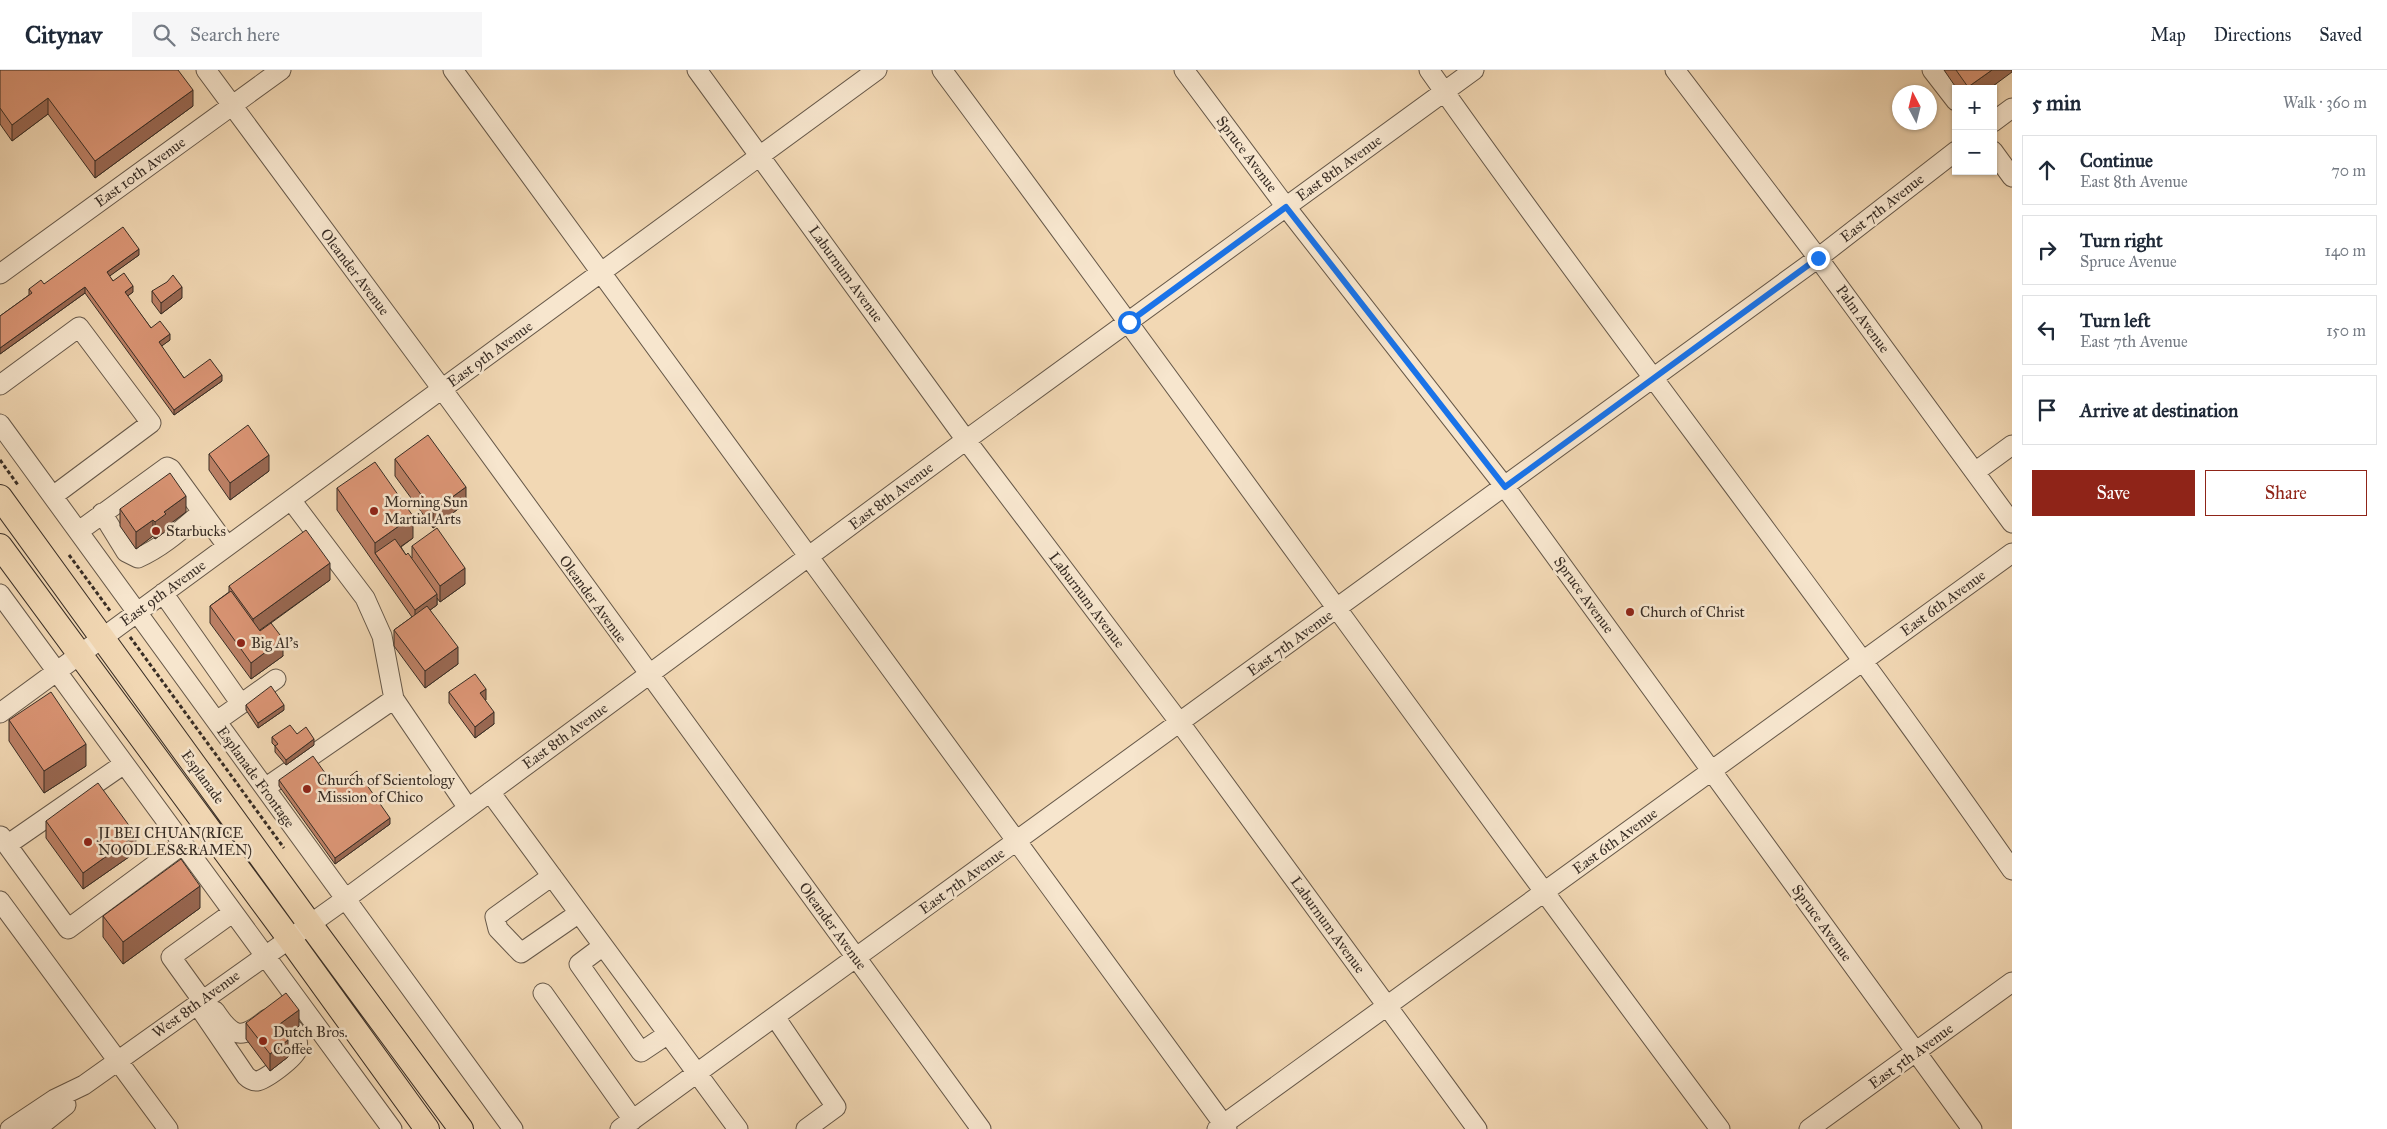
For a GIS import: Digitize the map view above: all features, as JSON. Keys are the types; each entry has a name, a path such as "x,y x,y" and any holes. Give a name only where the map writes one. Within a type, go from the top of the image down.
{"main road":[{"name":"Esplanade","path":"0,496 309,923 462,1129"},
{"name":"Esplanade","path":"0,546 289,938 427,1129"}],"street":[{"name":"Oleander Avenue","path":"206,70 856,958 971,1126"},
{"name":"East 10th Avenue","path":"0,274 281,70"},
{"path":"453,70 1018,841 1223,1128"},
{"name":"Laburnum Avenue","path":"697,70 966,440 1180,723 1477,1129"},
{"name":"East 9th Avenue","path":"1,710 878,70"},
{"path":"942,70 1129,322 1544,893 1720,1129"},
{"name":"Spruce Avenue","path":"1184,70 1286,207 1505,487 1972,1129"},
{"path":"1429,70 1653,378 1912,726 2012,870"},
{"name":"East 8th Avenue","path":"309,923 344,900 966,440 1474,70"},
{"name":"Palm Avenue","path":"1675,70 1818,258 2012,523"},
{"path":"1932,70 1952,96"},
{"path":"1997,119 2012,108"},
{"name":"East 7th Avenue","path":"626,1124 1505,487 1818,258 1952,154"},
{"path":"1997,156 2012,176"},
{"path":"0,385 79,327 151,423 53,496"},
{"name":"Esplanade Frontage","path":"0,424 138,611 344,900 512,1129"},
{"path":"1975,472 2012,445"},
{"path":"79,530 167,467 171,469 227,546"},
{"path":"291,500 365,598 382,636 394,699 468,808"},
{"path":"102,513 126,552 138,558 150,553 171,538 202,512"},
{"name":"East 6th Avenue","path":"1223,1128 2012,553"},
{"path":"163,593 241,704"},
{"path":"0,594 263,956 392,1129"},
{"path":"217,721 276,679"},
{"path":"265,788 394,699"},
{"path":"124,764 4,840 68,929 183,844"},
{"path":"490,792 738,1129"},
{"path":"552,876 496,918 498,929 521,953 579,913"},
{"path":"0,901 168,1129"},
{"path":"232,913 171,957 202,1001 250,1080 257,1081 292,1058 297,1051 298,1042 294,1030"},
{"name":"West 8th Avenue","path":"36,1129 64,1108 84,1086 118,1060 309,923"},
{"path":"604,946 579,964 642,1052 668,1034"},
{"name":"East 5th Avenue","path":"1810,1129 2012,982"},
{"path":"543,993 626,1124"},
{"path":"202,1001 230,1031 237,1034 244,1034 254,1029 271,1015 279,1014"},
{"path":"776,1017 836,1108 806,1129"},
{"name":"West 8th Avenue","path":"10,1129 55,1099 84,1086"}],"building":[{"path":"0,70 178,70 193,90 95,161 48,98 12,125 0,108"},
{"path":"1956,70 1992,70 1971,85 1967,85"},
{"path":"123,227 139,249 107,272 113,281 124,273 133,286 125,292 151,328 160,321 170,334 159,342 184,378 210,359 222,375 174,410 85,287 0,348 0,316 32,293 29,289 41,280 44,284"},
{"path":"173,275 182,287 161,303 152,291 167,282"},
{"path":"248,425 269,455 230,483 209,454"},
{"path":"428,435 466,487 433,511 395,459"},
{"path":"375,462 413,516 375,543 337,488"},
{"path":"170,473 186,496 164,512 166,514 155,522 153,520 136,532 120,509"},
{"path":"437,528 465,568 440,586 412,546"},
{"path":"306,530 330,563 253,619 229,586"},
{"path":"395,539 406,555 408,553 437,594 415,610 375,553"},
{"path":"231,591 260,631 271,623 283,639 251,663 210,606"},
{"path":"427,606 458,647 425,671 394,630"},
{"path":"475,674 486,689 480,693 494,712 475,727 449,692"},
{"path":"271,686 284,705 258,723 246,705"},
{"path":"51,692 86,744 44,771 9,720"},
{"path":"290,725 297,734 306,727 314,739 286,760 275,746 278,744 272,737"},
{"path":"313,756 335,787 357,771 390,818 335,858 279,780"},
{"path":"98,783 136,835 83,873 46,821"},
{"path":"181,859 200,886 123,942 103,916"},
{"path":"286,993 299,1010 277,1026 288,1040 270,1054 246,1023"}],"place":[{"name":"Morning Sun Martial Arts","path":"374,511"},
{"name":"Starbucks","path":"156,531"},
{"name":"Church of Christ","path":"1630,612"},
{"name":"Big Al's","path":"241,643"},
{"name":"Church of Scientology Mission of Chico","path":"307,789"},
{"name":"JI BEI CHUAN(RICE NOODLES&RAMEN)","path":"88,842"},
{"name":"Dutch Bros. Coffee","path":"263,1041"}],"route":[{"path":"1129,322 1286,207 1505,487 1818,258"}]}
